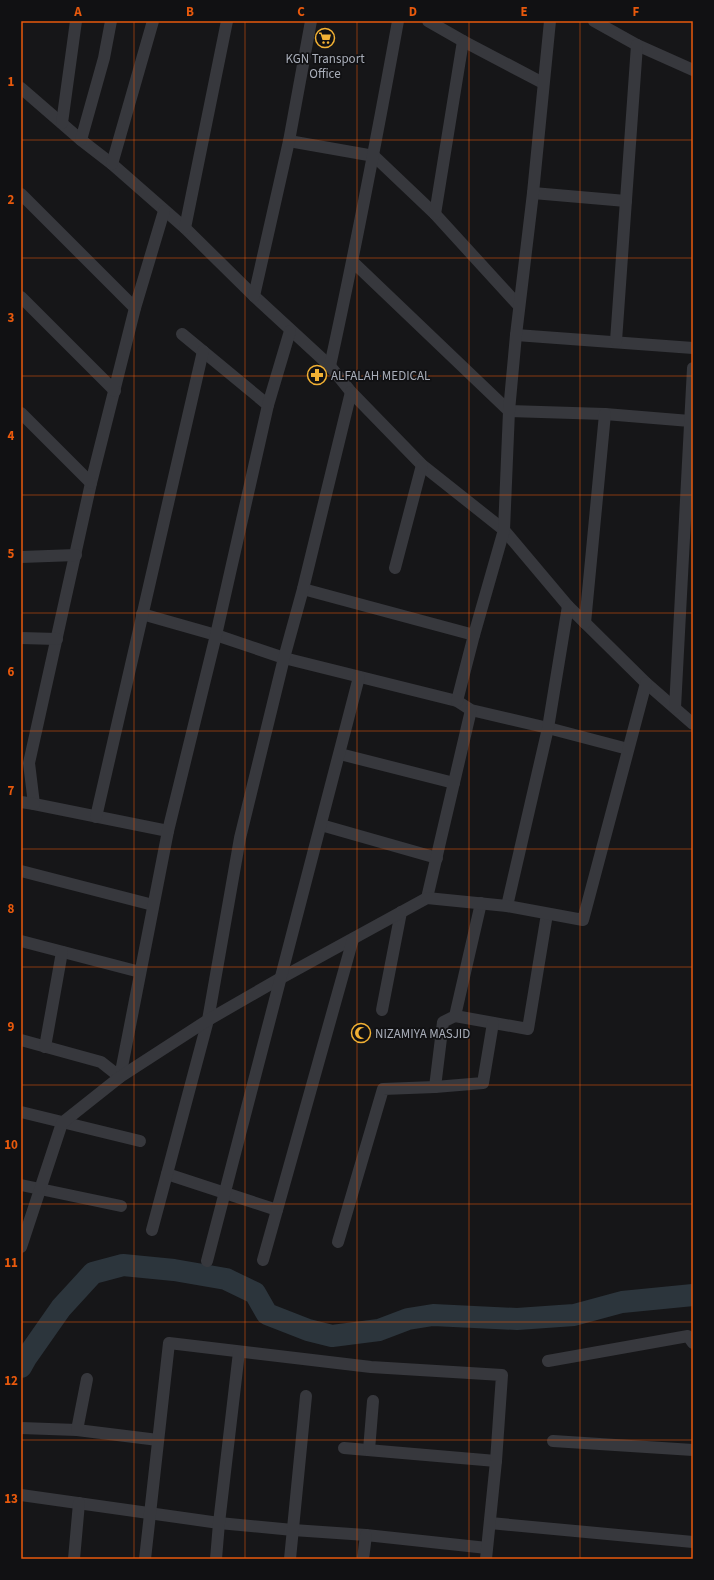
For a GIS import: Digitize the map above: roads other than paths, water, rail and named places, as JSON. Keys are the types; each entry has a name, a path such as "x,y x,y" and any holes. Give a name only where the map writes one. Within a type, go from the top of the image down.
{"street":[{"path":"62,123 76,21"},
{"path":"81,140 104,58 111,21"},
{"path":"112,164 153,21"},
{"path":"185,228 227,21"},
{"path":"254,296 289,141 310,21"},
{"path":"330,366 374,156 398,21"},
{"path":"428,21 543,83"},
{"path":"457,701 504,530 509,411 550,21"},
{"path":"594,21 637,45 693,70"},
{"path":"435,214 463,41"},
{"path":"616,341 637,45"},
{"path":"21,88 81,140 112,164 185,228 290,331 330,366 351,392 422,465 504,530 568,606 646,683 693,724"},
{"path":"289,141 374,156 435,214 519,306"},
{"path":"21,194 135,308"},
{"path":"533,194 626,201"},
{"path":"34,804 29,763 92,483 135,308 164,211"},
{"path":"353,262 509,411 605,414 690,421"},
{"path":"21,297 115,391"},
{"path":"120,1077 168,831 216,635 268,405 290,331"},
{"path":"182,334 268,405"},
{"path":"516,335 616,341 693,348"},
{"path":"96,817 202,351"},
{"path":"675,708 688,562 690,421 693,368"},
{"path":"152,1230 208,1020 240,838 351,392"},
{"path":"21,413 92,483"},
{"path":"585,623 605,414"},
{"path":"395,568 422,465"},
{"path":"21,557 76,555"},
{"path":"303,589 474,635"},
{"path":"507,906 548,728 568,606"},
{"path":"142,614 216,635 284,658 457,701 471,710 628,749"},
{"path":"21,638 57,639"},
{"path":"207,1261 359,677"},
{"path":"21,1247 62,1123 120,1077 208,1020 427,898 507,906 583,920 646,683"},
{"path":"427,898 471,710"},
{"path":"340,754 454,783"},
{"path":"21,802 168,831"},
{"path":"321,825 437,858"},
{"path":"21,871 153,905"},
{"path":"455,1016 481,903"},
{"path":"382,1010 401,912"},
{"path":"435,1087 443,1022 455,1016 528,1029 548,914"},
{"path":"263,1260 353,939"},
{"path":"21,941 140,972"},
{"path":"45,1047 62,952"},
{"path":"338,1242 382,1089 435,1087 484,1082 493,1023"},
{"path":"21,1040 101,1062 120,1077"},
{"path":"21,1112 140,1141"},
{"path":"167,1174 277,1210"},
{"path":"21,1185 121,1206"},
{"path":"548,1361 688,1336 693,1343"},
{"path":"21,1495 150,1514 219,1523 366,1535 486,1554 496,1461 502,1375 371,1367 169,1344 158,1440 150,1514 145,1559"},
{"path":"216,1559 239,1352"},
{"path":"77,1430 87,1380"},
{"path":"290,1559 306,1396"},
{"path":"370,1450 373,1401"},
{"path":"21,1428 77,1430 158,1440"},
{"path":"553,1441 693,1450"},
{"path":"344,1448 496,1461"},
{"path":"74,1559 79,1503"},
{"path":"490,1523 693,1542"},
{"path":"363,1559 366,1535"}],"waterway":[{"path":"21,1367 61,1308 93,1273 123,1265 174,1270 226,1279 255,1293 267,1314 308,1330 332,1336 379,1330 408,1319 433,1315 517,1319 574,1315 622,1302 693,1295"}],"place":[{"name":"KGN Transport Office","path":"325,38"},
{"name":"ALFALAH MEDICAL","path":"317,375"},
{"name":"NIZAMIYA MASJID","path":"361,1033"}]}
